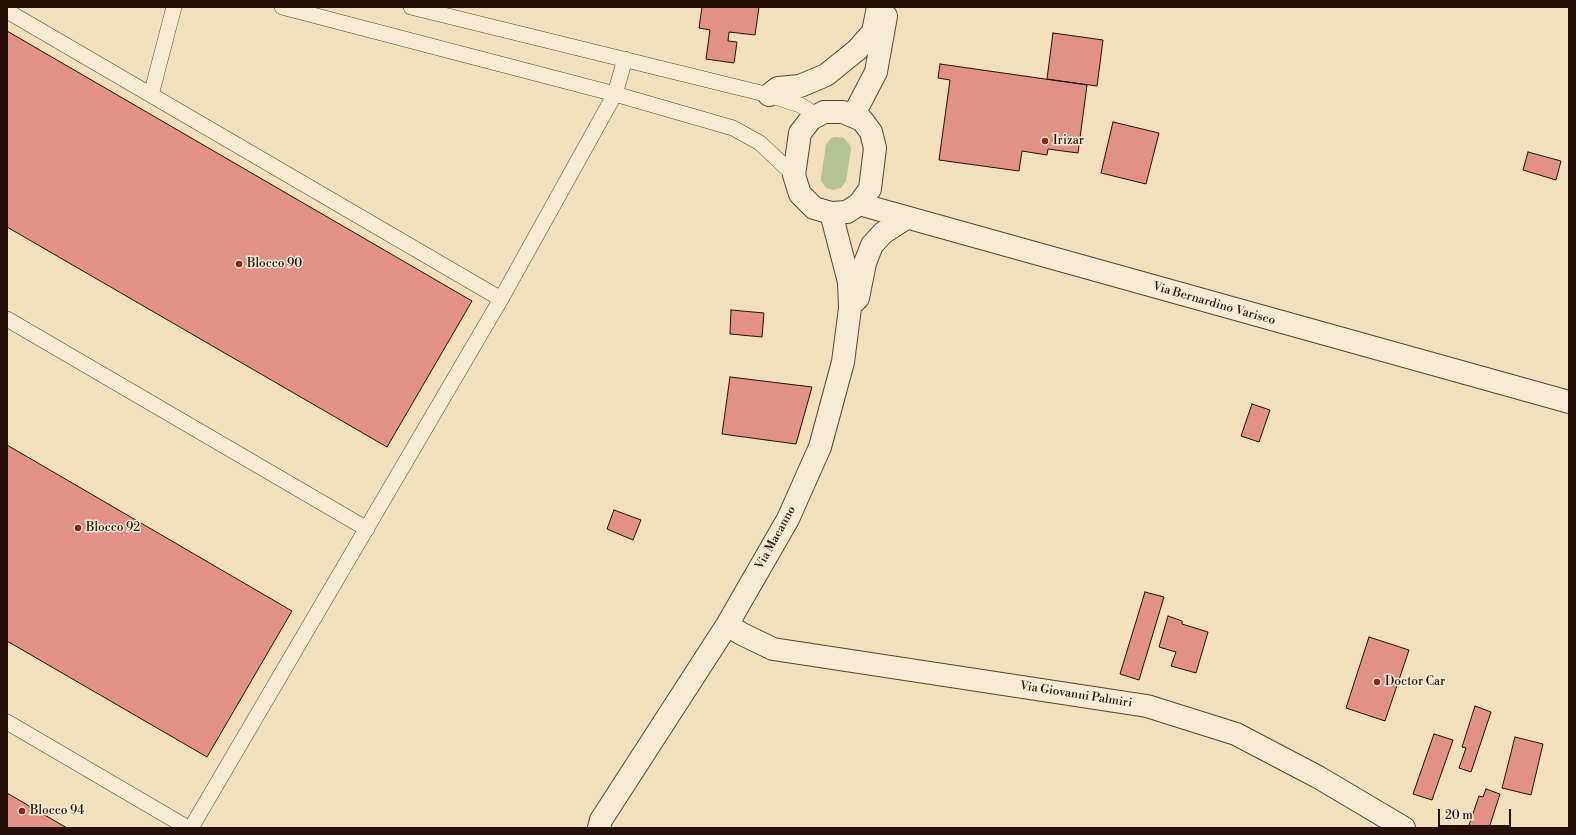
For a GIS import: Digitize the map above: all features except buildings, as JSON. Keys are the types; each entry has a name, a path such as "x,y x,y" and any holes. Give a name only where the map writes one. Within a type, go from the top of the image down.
{"street":[{"path":"769,95 778,88 800,86 826,75 857,50 873,32 878,7"},
{"path":"853,116 876,72 887,7"},
{"path":"824,112 843,112 853,116 862,120 872,132 875,148 870,189 859,204 847,212 831,214 814,208 800,194 794,175 800,134 811,119 824,112"},
{"name":"Via Bernardino Varisco","path":"859,204 1569,402"},
{"name":"Via Macanno","path":"599,828 601,820 727,625 788,519 820,447 843,362 850,308 849,282 831,214"},
{"path":"850,308 858,298 865,263 872,245 883,233 906,218"},
{"name":"Via Giovanni Palmiri","path":"727,625 773,649 1147,706 1236,734 1318,777 1404,828"}],"lane":[{"path":"151,95 174,7"},
{"path":"282,7 615,94 733,128 760,143 794,175"},
{"path":"411,7 769,95 800,105 818,116"},
{"path":"7,11 501,299"},
{"path":"192,828 501,299 615,94 625,59"},
{"path":"7,319 367,529"},
{"path":"7,722 188,828"}],"green space":[{"path":"831,138 844,138 850,145 851,149 846,181 841,188 833,190 826,188 821,181 821,177 826,145"}],"place":[{"name":"Irizar","path":"1045,141"},
{"name":"Blocco 90","path":"239,264"},
{"name":"Blocco 92","path":"78,528"},
{"name":"Doctor Car","path":"1377,682"},
{"name":"Blocco 94","path":"22,811"}]}
